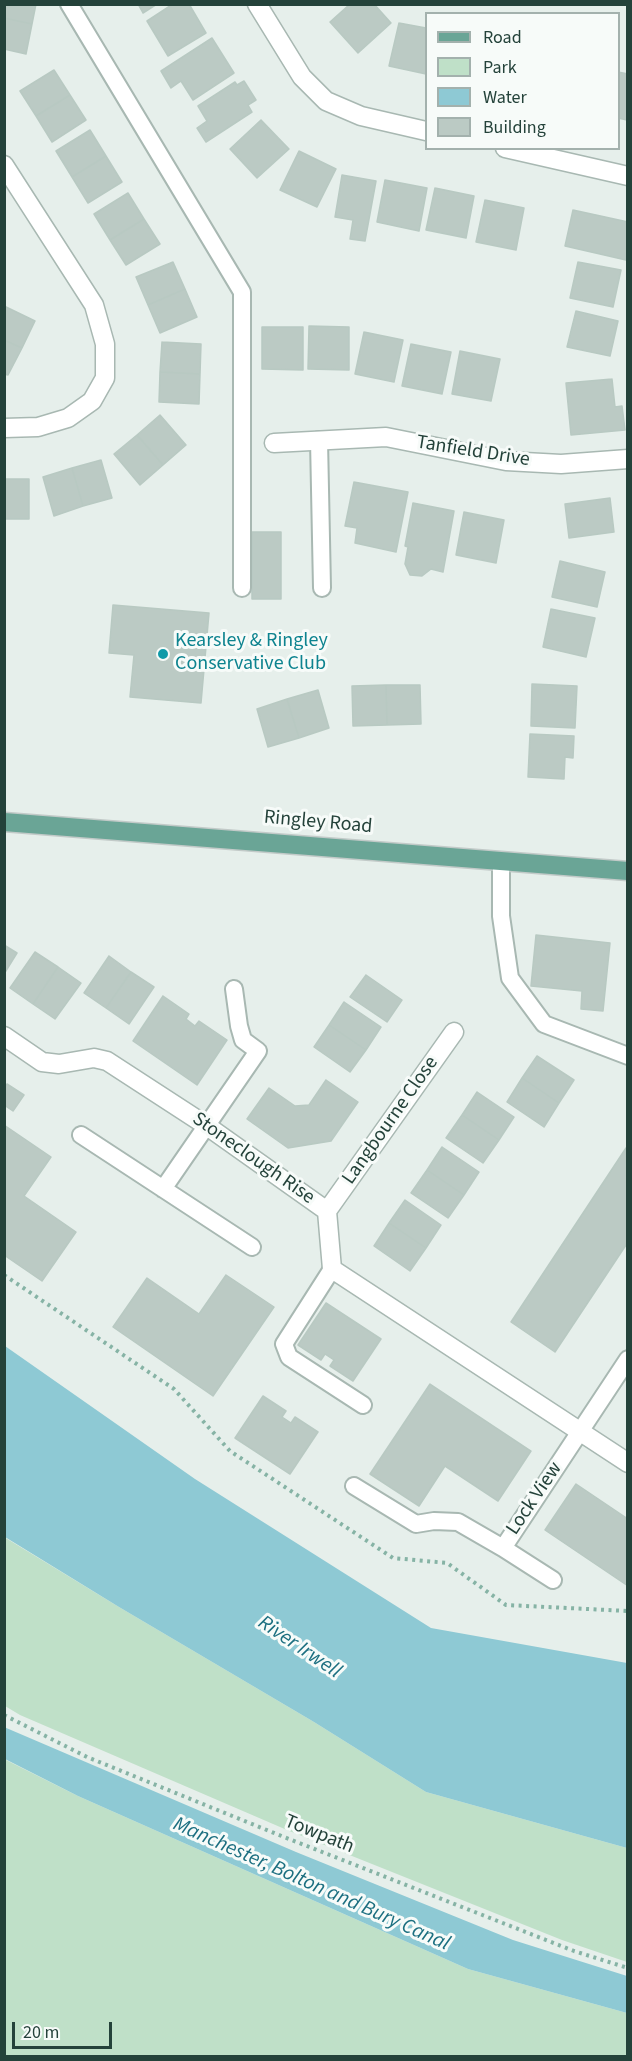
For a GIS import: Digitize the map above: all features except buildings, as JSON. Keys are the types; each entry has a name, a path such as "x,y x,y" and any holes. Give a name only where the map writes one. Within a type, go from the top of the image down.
{"main road":[{"name":"Ringley Road","path":"4,822 627,871"}],"street":[{"path":"257,4 302,77 326,100 361,116 425,131"},
{"path":"515,150 627,176"},
{"path":"4,165 94,305 105,344 105,378 92,401 68,418 38,427 4,428"},
{"name":"Tanfield Drive","path":"274,443 386,437 506,461 561,464 627,459"},
{"name":"Langbourne Close","path":"327,1211 454,1032"},
{"name":"Stoneclough Rise","path":"4,1036 42,1062 59,1064 94,1058 107,1061 207,1126 327,1211 332,1269"},
{"path":"332,1269 627,1463"}],"lane":[{"path":"69,4 242,292 242,588"},
{"path":"319,440 322,588"},
{"path":"501,861 501,916 510,978 544,1024 627,1056"},
{"path":"163,1189 258,1051 243,1040 234,989"},
{"path":"81,1136 252,1247"},
{"path":"332,1269 284,1344 289,1357 363,1405"},
{"name":"Lock View","path":"354,1486 416,1524 434,1521 458,1522 503,1548 627,1359"},
{"path":"503,1548 553,1580"}],"path":[{"path":"4,1275 174,1389 231,1451 393,1558 447,1563 506,1605 627,1611"},
{"name":"Towpath","path":"4,1715 87,1757 284,1838 574,1951 627,1968"}],"green space":[{"path":"4,1537 314,1722 426,1792 627,1848 627,1962 562,1940 287,1830 20,1715 5,1706"},
{"path":"4,1759 78,1796 468,1969 627,2013 627,2056 5,2056"}],"water":[{"name":"River Irwell","path":"5,1346 195,1479 431,1628 627,1663 627,1848 426,1792 314,1722 5,1537"},
{"name":"Manchester, Bolton and Bury Canal","path":"4,1727 296,1852 513,1940 627,1976 627,2013 468,1969 78,1796 5,1759"}],"place":[{"name":"Kearsley & Ringley Conservative Club","path":"163,654"}]}
